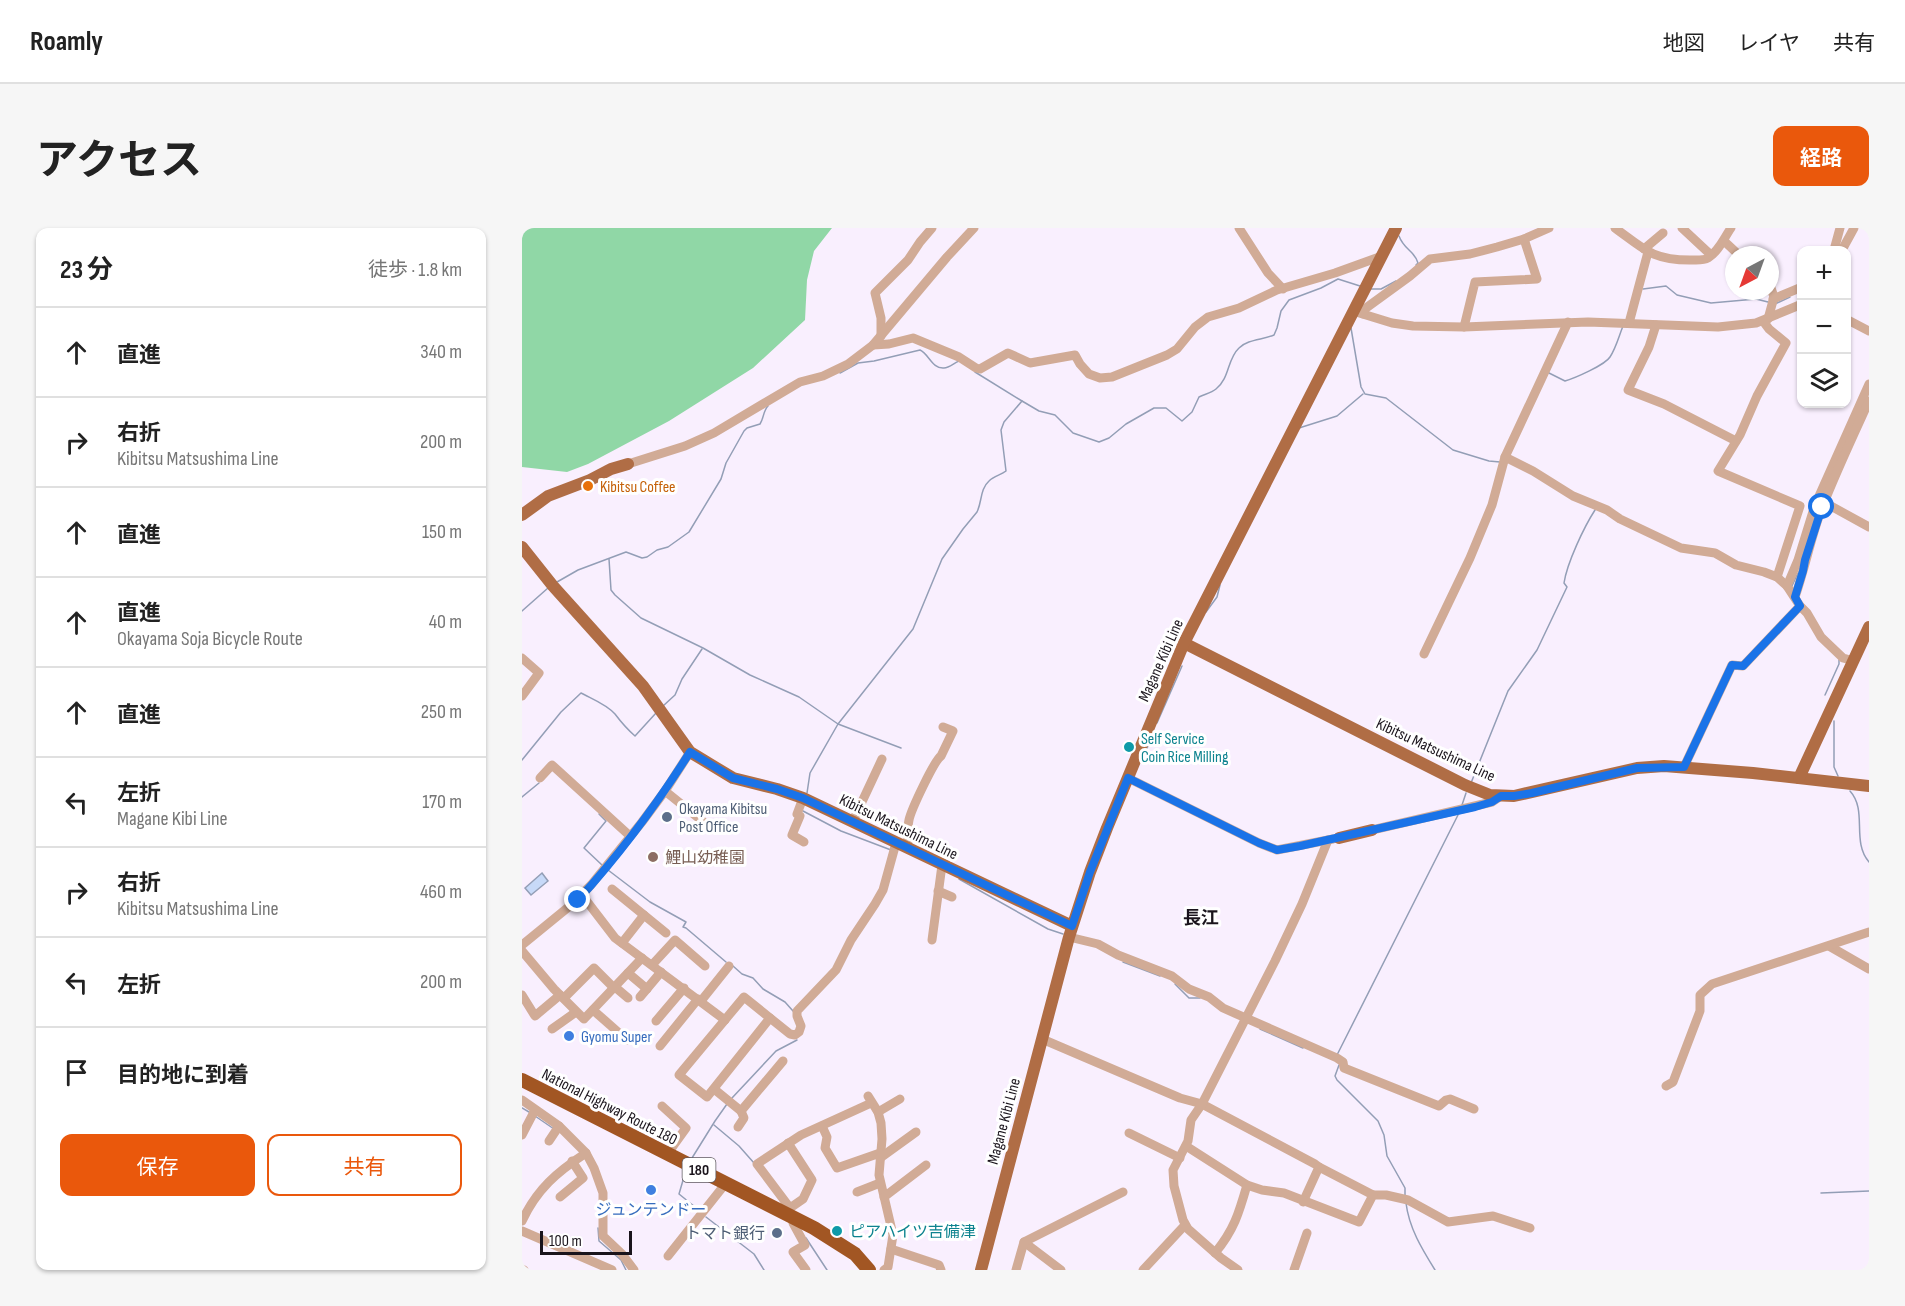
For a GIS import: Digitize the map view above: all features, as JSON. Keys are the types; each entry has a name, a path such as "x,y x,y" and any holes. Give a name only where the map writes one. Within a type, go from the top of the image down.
{"highway":[{"name":"National Highway Route 180","path":"522,1080 790,1213 855,1254 869,1270"}],"main road":[{"name":"Magane Kibi Line","path":"983,1270 1042,1039 1090,872 1184,643 1359,313 1365,288 1395,231"},
{"path":"522,515 548,496 590,480 610,469 628,464"},
{"name":"Kibitsu Matsushima Line","path":"522,547 553,586 643,686 690,752 733,778 803,798 853,821 1071,932"},
{"path":"1799,778 1854,661 1865,644 1869,627"},
{"name":"Kibitsu Matsushima Line","path":"1184,643 1481,792 1514,796 1637,768 1684,767 1869,786"},
{"path":"1334,839 1372,830"}],"street":[{"path":"881,336 881,318 875,293 908,260 932,228"},
{"path":"628,464 675,450 714,433 800,382 829,374 848,364 873,345 974,228"},
{"path":"1239,228 1268,273 1283,289"},
{"path":"1359,313 1430,259 1470,254 1524,239 1549,228"},
{"path":"1682,228 1711,255"},
{"path":"1620,229 1646,251 1672,260 1701,260 1711,255 1724,241 1731,228"},
{"path":"1835,246 1840,228"},
{"path":"1844,246 1854,228"},
{"path":"1626,323 1638,289 1646,251 1663,233"},
{"path":"1464,327 1475,282 1537,279 1524,239"},
{"path":"1724,241 1729,246"},
{"path":"873,345 913,338 959,357 980,369 1008,353 1030,363 1075,355 1089,374 1106,378 1167,355 1176,349 1203,319 1239,309 1283,289 1382,255"},
{"path":"1777,577 1800,506 1718,471 1736,441 1786,343 1769,329 1765,320 1773,302 1797,290"},
{"path":"1359,313 1400,325 1464,327 1568,322 1718,327 1750,324 1797,306"},
{"path":"1424,654 1455,592 1486,519 1506,460 1568,322"},
{"path":"1851,322 1869,331"},
{"path":"1656,325 1628,390 1664,404 1736,441"},
{"path":"1794,598 1798,560 1869,384"},
{"path":"1684,767 1732,665 1743,666 1794,598 1821,500 1869,401"},
{"path":"1506,460 1554,483 1573,496 1607,510 1620,519 1681,548 1715,553 1736,565 1777,577 1807,613 1821,637 1843,658 1854,661"},
{"path":"1821,500 1869,527"},
{"path":"522,658 539,673 522,696"},
{"path":"908,849 909,820 953,731 943,727"},
{"path":"932,751 941,756"},
{"path":"522,945 582,895 665,791 690,752"},
{"path":"853,821 882,759"},
{"path":"540,778 552,765 630,836"},
{"path":"1128,778 1277,850 1334,839"},
{"path":"665,791 706,824"},
{"path":"1372,830 1492,802 1501,796"},
{"path":"803,798 797,814 800,816 792,835 804,842"},
{"path":"1238,1270 1191,1233 1185,1225 1172,1178 1173,1170 1186,1146 1191,1120 1202,1104 1334,839"},
{"path":"770,1018 707,1097 679,1075 744,997 790,1034 795,1035 800,1032 801,1026 797,1011 836,970 851,940 875,904 883,890 896,843"},
{"path":"932,940 942,865"},
{"path":"612,889 666,933"},
{"path":"938,891 952,897"},
{"path":"582,895 615,938 725,1020"},
{"path":"622,943 644,915"},
{"path":"1071,932 1118,955 1172,976 1189,989 1209,997 1223,1008 1338,1058 1343,1062 1344,1068 1439,1106 1450,1099 1474,1109"},
{"path":"1666,1086 1673,1082 1700,1011 1700,995 1712,984 1869,932"},
{"path":"652,965 675,940 705,966"},
{"path":"1828,946 1869,969"},
{"path":"522,951 584,1019 642,958"},
{"path":"660,1046 729,966"},
{"path":"522,995 535,1016 562,997 594,968 628,998"},
{"path":"628,973 644,993 662,972"},
{"path":"656,1021 684,988"},
{"path":"593,1010 627,1040"},
{"path":"552,1029 576,1012"},
{"path":"1042,1039 1180,1098 1202,1104 1373,1195 1386,1195 1408,1200 1448,1222 1493,1216 1530,1227"},
{"path":"741,1111 783,1061"},
{"path":"714,1089 741,1111 744,1118 738,1127"},
{"path":"878,1112 900,1099"},
{"path":"522,1100 554,1134 594,1168 603,1193 603,1236 622,1254 634,1270"},
{"path":"806,1270 794,1252 805,1245 790,1213 757,1164 801,1135 869,1100 878,1112 882,1139 880,1183 894,1235 888,1267 884,1270"},
{"path":"662,1106 686,1128 668,1154"},
{"path":"522,1135 534,1114"},
{"path":"822,1126 827,1137 825,1148 837,1168 880,1155 916,1132"},
{"path":"1129,1133 1180,1158"},
{"path":"788,1143 812,1180 804,1199 790,1213"},
{"path":"1186,1146 1247,1185 1284,1193 1359,1222 1373,1195"},
{"path":"560,1197 583,1178 579,1157"},
{"path":"522,1221 530,1203 540,1191 579,1157"},
{"path":"884,1197 926,1165"},
{"path":"1304,1202 1319,1167"},
{"path":"668,1256 726,1183"},
{"path":"857,1192 880,1183"},
{"path":"1215,1253 1238,1218 1247,1185"},
{"path":"1016,1270 1024,1242 1123,1192"},
{"path":"1143,1270 1185,1225"},
{"path":"522,1231 607,1269"},
{"path":"1294,1270 1308,1233"},
{"path":"1024,1242 1061,1270"},
{"path":"891,1249 939,1265 941,1270"}],"green space":[{"path":"522,228 832,228 814,251 807,280 805,320 753,368 669,421 588,464 567,472 522,467"}],"water":[{"path":"542,873 548,881 531,895 525,888"}],"waterway":[{"path":"1399,236 1417,259 1416,265"},
{"path":"807,793 810,773 838,724 913,629 942,559 977,512 986,484 1006,471 1001,430 1004,422 1022,401 1039,411 1055,415 1073,433 1099,442 1109,438 1126,424 1154,408 1166,408 1182,421 1192,412 1199,397 1221,385 1232,358 1239,348 1247,343 1274,335 1281,311 1289,300 1338,279 1360,286"},
{"path":"1370,289 1381,289 1396,281"},
{"path":"1643,289 1666,286 1677,295 1711,303 1756,299 1768,302"},
{"path":"1775,304 1790,297"},
{"path":"1549,373 1565,381 1602,364 1616,346 1623,326"},
{"path":"1351,328 1361,387 1365,394 1386,398 1453,450 1500,462"},
{"path":"840,373 858,363 920,350 940,368 948,367 959,361"},
{"path":"975,372 1022,401"},
{"path":"1299,428 1337,416 1363,394"},
{"path":"557,582 578,570 626,552 642,558 647,557 657,550 668,547 689,532 721,479 726,463 744,431 760,424 768,406"},
{"path":"1471,783 1508,691 1537,650 1567,587 1564,583 1569,566 1581,535 1595,510"},
{"path":"609,559 611,590 641,618 703,648 750,675 799,697 838,724 901,748"},
{"path":"1791,588 1798,573"},
{"path":"1206,612 1217,597 1220,585"},
{"path":"522,611 548,588"},
{"path":"663,706 675,695 682,679 702,649"},
{"path":"1825,695 1839,660"},
{"path":"1157,723 1182,666"},
{"path":"522,760 561,712 581,693 611,710 635,736 656,713"},
{"path":"1834,721 1834,767 1838,776"},
{"path":"1146,751 1153,733"},
{"path":"522,797 539,783"},
{"path":"1850,791 1858,808 1861,845 1869,862"},
{"path":"1462,805 1466,793"},
{"path":"803,811 841,831 891,850"},
{"path":"599,814 606,821 584,848 602,865"},
{"path":"1337,1055 1458,815"},
{"path":"608,870 650,902 686,922 683,927 726,962"},
{"path":"959,879 1048,929 1063,934"},
{"path":"1123,962 1160,976"},
{"path":"733,966 742,974 753,978 763,989 785,1002 793,1011"},
{"path":"1175,984 1189,998 1200,998"},
{"path":"1260,1029 1303,1048"},
{"path":"732,1098 776,1051 797,1040"},
{"path":"1339,1065 1335,1076 1337,1080 1378,1121 1384,1135 1387,1156 1405,1188 1405,1195"},
{"path":"692,1158 727,1104"},
{"path":"522,1108 529,1112"},
{"path":"535,1116 554,1129"},
{"path":"714,1125 739,1146 754,1163"},
{"path":"686,1170 679,1194 700,1211"},
{"path":"1821,1193 1869,1191"},
{"path":"1406,1203 1413,1230 1435,1270"},
{"path":"706,1217 754,1254 764,1270"},
{"path":"598,1228 599,1241 621,1260 626,1270"},
{"path":"806,1238 827,1270"}],"place":[{"name":"Kibitsu Coffee","path":"588,486"},
{"name":"Self Service Coin Rice Milling","path":"1129,747"},
{"name":"Okayama Kibitsu Post Office","path":"667,817"},
{"name":"鯉山幼稚園","path":"653,857"},
{"name":"Gyomu Super","path":"569,1036"},
{"name":"ジュンテンドー","path":"651,1190"},
{"name":"ピアハイツ吉備津","path":"837,1231"},
{"name":"トマト銀行","path":"777,1233"}],"district":[{"name":"長江","path":"1201,918"}],"route":[{"path":"578,900 642,822 690,752 726,775 747,783 794,794 1072,926 1090,872 1128,778 1277,850 1475,807 1492,802 1501,796 1532,793 1637,768 1684,767 1732,665 1743,666 1800,606 1795,597 1822,507"}]}
